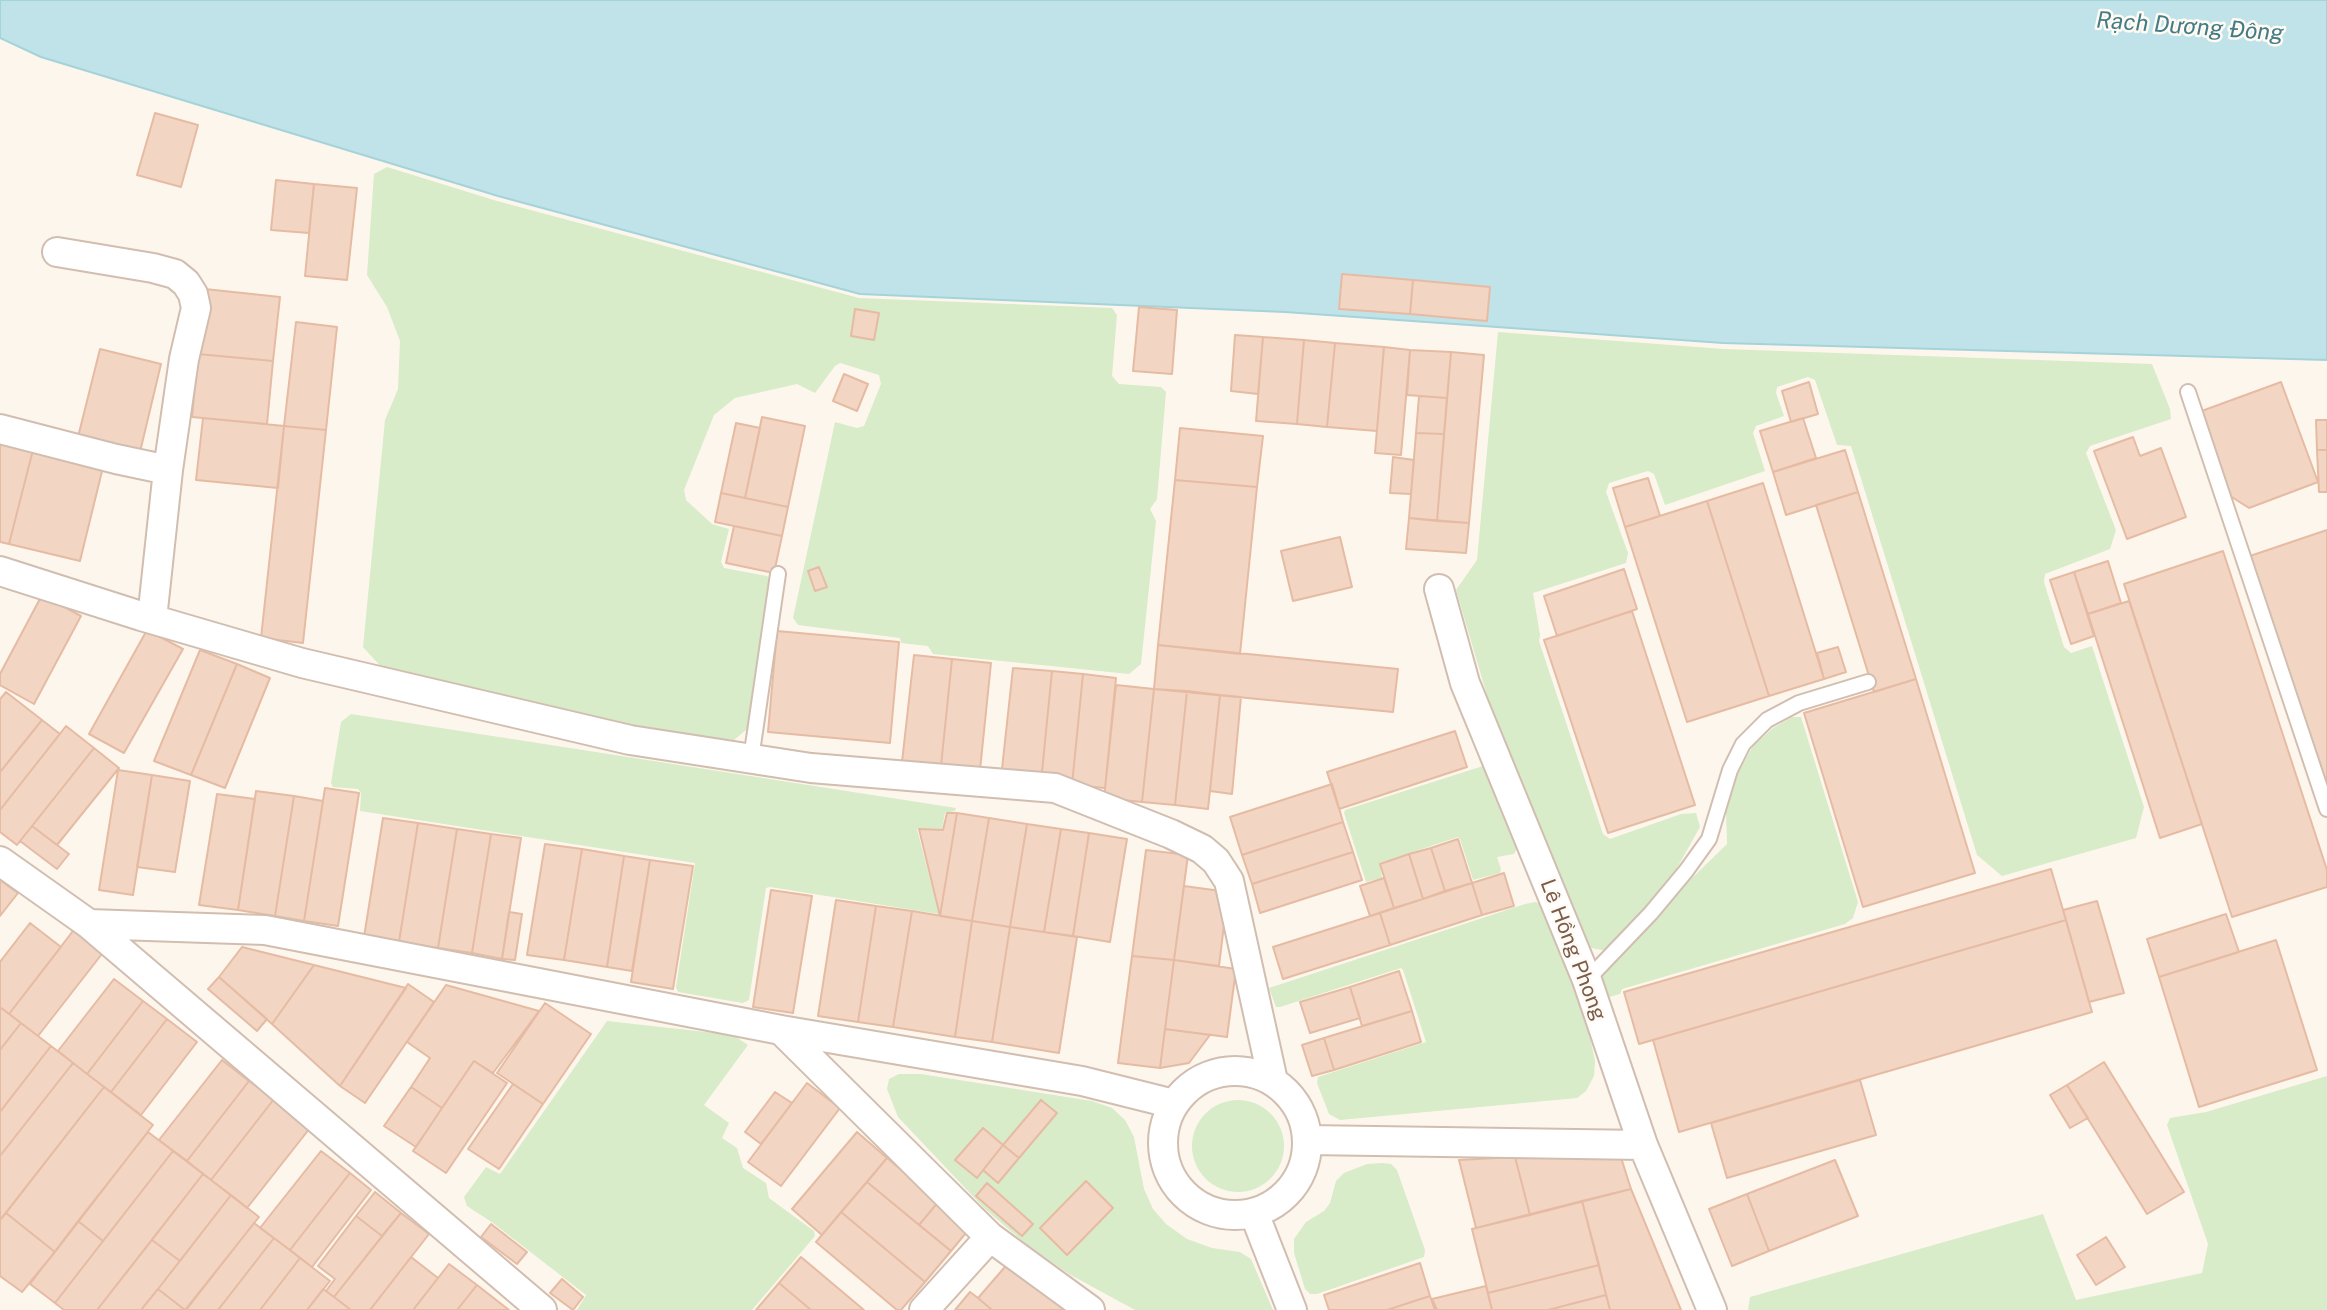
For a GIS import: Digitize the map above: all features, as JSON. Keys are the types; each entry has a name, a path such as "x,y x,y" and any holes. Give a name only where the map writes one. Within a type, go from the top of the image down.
{"street":[{"path":"57,252 175,274 186,283 193,295 196,307 184,359 152,620"},
{"path":"0,429 169,470"},
{"path":"0,571 152,620 302,663 630,740 811,768 1055,788 1171,834 1202,849 1216,861 1229,881 1273,1081"},
{"name":"Lê Hồng Phong","path":"1439,589 1465,683 1587,980 1643,1144 1712,1310"},
{"path":"0,861 89,924 542,1310"},
{"path":"89,924 265,930 781,1030 1082,1081 1174,1104"},
{"path":"781,1030 990,1237 1090,1310"},
{"path":"1232,1069 1273,1081 1294,1103 1306,1126 1308,1140 1304,1171 1294,1187 1283,1200 1254,1213 1227,1215 1209,1211 1191,1201 1177,1187 1168,1166 1163,1139 1164,1123 1174,1104 1196,1080 1232,1069"},
{"path":"1308,1140 1643,1144"},
{"path":"1254,1213 1292,1310"},
{"path":"925,1310 990,1237"}],"lane":[{"path":"2188,392 2327,809"},
{"path":"751,759 778,574"},
{"path":"1587,980 1651,913 1709,839 1730,770 1744,744 1767,720 1799,703 1868,682"}],"green space":[{"path":"387,167 497,201 859,298 1112,308 1117,315 1112,376 1119,384 1161,387 1166,392 1157,499 1150,509 1156,521 1141,664 1129,674 933,654 928,646 901,643 900,638 798,625 793,618 835,422 857,428 864,426 881,384 879,375 840,363 815,393 797,384 735,398 714,415 684,490 686,500 712,524 729,529 721,562 724,568 767,576 772,580 752,725 734,740 618,725 384,670 363,647 385,420 398,389 400,341 387,307 367,275 374,174"},
{"path":"1498,332 1724,349 2152,364 2170,409 2171,419 2090,446 2086,453 2116,530 2110,549 2045,574 2044,582 2064,647 2071,653 2092,646 2144,807 2136,838 2002,876 1977,855 1851,446 1837,445 1815,380 1808,377 1777,387 1776,393 1784,416 1756,426 1753,433 1765,471 1665,505 1654,474 1648,471 1609,483 1606,492 1628,553 1626,563 1533,593 1539,641 1603,834 1610,839 1681,814 1696,813 1700,827 1673,875 1606,951 1587,947 1489,702 1456,590 1477,560"},
{"path":"351,714 956,808 955,811 945,813 942,829 917,829 939,914 766,888 749,1000 743,1003 678,992 676,987 695,863 360,811 361,793 358,789 333,787 331,783 341,722"},
{"path":"1792,717 1801,717 1858,902 1853,918 1845,924 1622,989 1620,994 1602,999 1592,980 1727,844 1726,811 1736,777 1753,746 1773,728"},
{"path":"1483,766 1488,769 1517,848 1514,854 1497,857 1500,873 1473,880 1458,837 1380,863 1382,878 1366,882 1345,810"},
{"path":"1535,902 1544,904 1582,999 1595,1061 1594,1076 1586,1091 1577,1098 1340,1120 1329,1114 1317,1083 1318,1077 1426,1042 1403,970 1401,968 1280,1007 1276,1007 1269,988"},
{"path":"607,1021 733,1035 748,1045 704,1105 729,1123 722,1138 737,1148 743,1168 766,1183 769,1198 814,1231 815,1236 752,1310 577,1310 586,1295 467,1206 464,1197 486,1167 500,1174"},
{"path":"899,1074 921,1074 1092,1101 1112,1108 1125,1120 1134,1137 1144,1189 1153,1209 1166,1224 1187,1239 1212,1248 1240,1252 1251,1259 1273,1310 1135,1310 1069,1274 1026,1244 985,1209 898,1117 887,1089 889,1079"},
{"path":"2327,1076 2327,1310 1748,1310 1750,1297 2043,1214 2076,1300 2202,1273 2208,1244 2167,1125 2170,1118 2206,1112"},
{"path":"1238,1100 1256,1103 1271,1113 1281,1128 1284,1146 1281,1164 1271,1179 1256,1189 1238,1192 1220,1189 1205,1179 1195,1164 1192,1146 1195,1128 1205,1113 1220,1103"},
{"path":"1367,1164 1391,1164 1397,1170 1425,1250 1424,1257 1317,1294 1310,1294 1305,1289 1294,1253 1294,1239 1306,1222 1324,1211 1330,1203 1336,1181 1344,1173"}],"water":[{"name":"Rạch Dương Đông","path":"0,0 2327,0 2327,360 1723,343 1285,312 860,294 498,196 41,57 0,38"}],"building":[{"path":"155,113 198,125 181,187 137,175"},
{"path":"276,180 314,184 309,233 271,230"},
{"path":"314,184 357,188 347,280 305,276"},
{"path":"1342,274 1413,280 1410,314 1339,309"},
{"path":"1413,280 1490,287 1487,321 1410,314"},
{"path":"205,289 280,297 273,361 198,354"},
{"path":"1139,307 1177,310 1172,374 1133,371"},
{"path":"855,309 879,313 874,340 851,336"},
{"path":"296,322 337,327 326,430 284,426"},
{"path":"1235,335 1263,337 1258,394 1231,391"},
{"path":"1263,337 1304,340 1297,424 1256,421"},
{"path":"1304,340 1335,343 1327,427 1297,424"},
{"path":"1335,343 1384,347 1377,431 1327,427"},
{"path":"1384,347 1410,350 1401,455 1375,453"},
{"path":"100,349 161,364 140,452 78,437"},
{"path":"1410,350 1451,352 1447,398 1407,395"},
{"path":"1451,352 1484,355 1469,523 1437,521"},
{"path":"198,354 273,361 267,424 192,417"},
{"path":"844,374 868,384 857,411 833,401"},
{"path":"1809,382 1818,414 1791,422 1782,391"},
{"path":"2281,382 2318,482 2249,508 2227,494 2199,412"},
{"path":"1419,396 1447,398 1444,434 1416,433"},
{"path":"762,417 805,426 788,507 745,498"},
{"path":"203,418 284,426 278,488 196,480"},
{"path":"1803,418 1816,458 1773,472 1760,431"},
{"path":"2316,420 2327,420 2327,450 2317,450"},
{"path":"736,423 760,428 745,498 721,493"},
{"path":"284,426 326,430 303,643 261,638"},
{"path":"1180,428 1263,436 1257,487 1175,480"},
{"path":"1416,433 1444,434 1437,521 1409,518"},
{"path":"2133,437 2140,456 2161,448 2186,517 2127,539 2094,451"},
{"path":"0,438 34,446 9,544 0,542"},
{"path":"34,446 104,463 80,561 9,544"},
{"path":"1845,450 1858,492 1786,515 1773,472"},
{"path":"2317,450 2327,450 2327,492 2319,492"},
{"path":"1393,457 1414,460 1411,494 1390,493"},
{"path":"1648,478 1660,516 1625,527 1613,488"},
{"path":"1175,480 1257,487 1240,654 1158,645"},
{"path":"1763,483 1824,679 1769,696 1707,501"},
{"path":"1858,492 1916,679 1874,692 1816,505"},
{"path":"721,493 788,507 782,536 715,522"},
{"path":"1707,501 1769,696 1687,722 1625,527"},
{"path":"1409,518 1469,523 1466,553 1406,549"},
{"path":"734,526 782,536 774,573 726,563"},
{"path":"2327,530 2327,791 2250,556"},
{"path":"1340,537 1352,587 1293,601 1281,551"},
{"path":"2223,551 2327,870 2327,887 2232,917 2124,584"},
{"path":"2108,561 2121,603 2088,614 2074,572"},
{"path":"819,567 827,587 815,591 808,571"},
{"path":"1624,569 1637,609 1557,636 1544,596"},
{"path":"2074,572 2094,636 2071,644 2050,580"},
{"path":"42,595 81,616 34,704 0,685 0,674"},
{"path":"2129,601 2202,824 2160,838 2088,614"},
{"path":"1632,611 1695,805 1608,833 1544,640"},
{"path":"147,630 183,649 124,753 89,734"},
{"path":"777,631 899,642 890,743 768,732"},
{"path":"1158,645 1398,669 1393,712 1154,689"},
{"path":"1838,647 1846,672 1824,679 1817,653"},
{"path":"200,650 237,664 191,775 154,761"},
{"path":"914,655 952,659 941,766 902,762"},
{"path":"952,659 991,663 980,770 941,766"},
{"path":"237,664 270,678 225,788 191,775"},
{"path":"1013,668 1052,671 1041,782 1001,778"},
{"path":"1052,671 1083,674 1072,785 1041,782"},
{"path":"1083,674 1116,678 1105,788 1072,785"},
{"path":"1916,679 1975,873 1863,907 1804,713"},
{"path":"1116,685 1154,689 1142,802 1104,798"},
{"path":"1154,689 1187,691 1175,805 1142,802"},
{"path":"1187,691 1220,695 1208,809 1175,805"},
{"path":"6,692 42,720 0,772 0,699"},
{"path":"1220,695 1241,697 1232,794 1210,791"},
{"path":"42,720 60,734 0,810 0,772"},
{"path":"66,726 94,748 17,845 0,832 0,810"},
{"path":"1455,731 1467,767 1339,809 1327,772"},
{"path":"94,748 119,768 57,845 32,826"},
{"path":"118,770 152,775 133,895 99,890"},
{"path":"152,775 190,781 175,872 137,867"},
{"path":"1332,784 1343,822 1242,855 1230,817"},
{"path":"325,788 359,793 338,926 304,921"},
{"path":"256,791 294,796 275,916 238,910"},
{"path":"217,794 255,799 238,910 199,905"},
{"path":"294,796 323,801 304,921 275,916"},
{"path":"947,813 957,813 940,916 919,829 943,830"},
{"path":"957,813 989,818 972,921 940,916"},
{"path":"383,818 418,823 399,942 364,937"},
{"path":"989,818 1027,824 1010,927 972,921"},
{"path":"1343,822 1353,852 1252,884 1242,855"},
{"path":"418,823 457,829 438,948 399,942"},
{"path":"1027,824 1061,829 1044,932 1010,927"},
{"path":"32,826 69,854 57,869 20,841"},
{"path":"457,829 491,834 472,953 438,948"},
{"path":"1061,829 1089,833 1073,936 1044,932"},
{"path":"1089,833 1127,839 1110,942 1073,936"},
{"path":"491,834 521,838 502,959 472,953"},
{"path":"1458,839 1472,883 1445,891 1431,848"},
{"path":"545,844 582,849 564,960 527,955"},
{"path":"1431,848 1445,891 1423,899 1409,854"},
{"path":"582,849 624,856 607,967 564,960"},
{"path":"1146,850 1188,855 1174,960 1132,956"},
{"path":"1353,852 1362,880 1260,913 1252,884"},
{"path":"1409,854 1423,899 1394,908 1380,864"},
{"path":"624,856 650,860 632,971 607,967"},
{"path":"650,860 693,866 673,989 631,982"},
{"path":"2051,869 2066,920 1639,1044 1624,992"},
{"path":"1504,873 1514,906 1482,915 1472,883"},
{"path":"1384,878 1394,908 1370,916 1360,886"},
{"path":"0,880 18,893 0,916"},
{"path":"1472,883 1482,915 1390,945 1380,913"},
{"path":"1184,886 1228,892 1219,966 1174,960"},
{"path":"771,890 812,896 793,1013 753,1007"},
{"path":"836,900 876,906 858,1022 818,1016"},
{"path":"2097,901 2124,993 2089,1002 2063,910"},
{"path":"876,906 912,911 893,1027 858,1022"},
{"path":"912,911 972,921 955,1037 893,1027"},
{"path":"509,912 522,914 515,960 502,959"},
{"path":"1380,913 1390,945 1283,979 1273,947"},
{"path":"2226,914 2239,952 2159,977 2147,939"},
{"path":"2066,920 2092,1012 1679,1132 1653,1040"},
{"path":"972,921 1010,927 992,1042 955,1037"},
{"path":"30,923 61,947 9,1014 0,1007 0,962"},
{"path":"76,927 105,950 38,1036 9,1014"},
{"path":"1010,927 1077,937 1059,1053 992,1042"},
{"path":"2276,940 2317,1070 2199,1107 2159,977"},
{"path":"242,947 314,965 272,1024 219,977"},
{"path":"1132,956 1174,960 1160,1068 1118,1063"},
{"path":"1174,960 1236,969 1227,1037 1165,1029"},
{"path":"314,965 406,988 340,1086 272,1024"},
{"path":"1399,971 1412,1011 1362,1026 1350,987"},
{"path":"219,977 267,1019 257,1031 208,989"},
{"path":"114,979 143,1001 87,1074 58,1051"},
{"path":"408,984 434,1002 365,1103 340,1086"},
{"path":"446,985 539,1011 493,1073 474,1061 442,1108 411,1087 430,1058 407,1042"},
{"path":"1350,987 1360,1018 1310,1033 1300,1002"},
{"path":"143,1001 167,1019 111,1092 87,1074"},
{"path":"545,1003 591,1034 543,1104 497,1073"},
{"path":"0,1007 21,1023 0,1050"},
{"path":"1412,1011 1421,1042 1334,1070 1324,1038"},
{"path":"167,1019 197,1042 141,1115 111,1092"},
{"path":"21,1023 51,1046 0,1112 0,1050"},
{"path":"1165,1029 1210,1035 1189,1063 1160,1068"},
{"path":"1324,1038 1334,1070 1312,1076 1302,1045"},
{"path":"51,1046 73,1063 0,1156 0,1112"},
{"path":"222,1060 249,1081 187,1161 159,1140"},
{"path":"474,1061 507,1083 446,1173 413,1151"},
{"path":"2104,1062 2184,1192 2147,1214 2067,1085"},
{"path":"73,1063 104,1087 0,1220 0,1156"},
{"path":"1860,1080 1876,1135 1727,1178 1711,1123"},
{"path":"249,1081 274,1099 211,1180 187,1161"},
{"path":"807,1083 840,1108 781,1186 748,1162"},
{"path":"513,1084 543,1104 499,1169 468,1149"},
{"path":"2067,1085 2088,1118 2070,1128 2050,1095"},
{"path":"104,1087 153,1125 55,1252 6,1213"},
{"path":"411,1087 442,1108 416,1147 384,1126"},
{"path":"775,1092 792,1103 761,1144 745,1132"},
{"path":"274,1099 310,1128 247,1208 211,1180"},
{"path":"1041,1100 1057,1113 1019,1158 1003,1145"},
{"path":"983,1128 1003,1145 977,1178 955,1160"},
{"path":"148,1132 173,1151 103,1241 78,1221"},
{"path":"857,1132 887,1158 822,1235 792,1209"},
{"path":"1003,1145 1019,1158 998,1183 983,1170"},
{"path":"1618,1148 1631,1189 1530,1215 1515,1157"},
{"path":"173,1151 203,1174 97,1310 64,1310 55,1303"},
{"path":"321,1151 350,1173 290,1250 260,1228"},
{"path":"1515,1157 1530,1215 1476,1228 1459,1160"},
{"path":"887,1158 939,1201 919,1225 867,1182"},
{"path":"1835,1160 1858,1216 1769,1251 1747,1194"},
{"path":"350,1173 371,1190 312,1267 290,1250"},
{"path":"203,1174 231,1195 180,1261 152,1240"},
{"path":"1086,1181 1113,1208 1067,1255 1040,1228"},
{"path":"867,1182 951,1251 925,1282 841,1212"},
{"path":"987,1183 1033,1224 1022,1236 976,1196"},
{"path":"1631,1189 1681,1310 1610,1310 1582,1201"},
{"path":"375,1192 401,1213 382,1236 356,1216"},
{"path":"1747,1194 1769,1251 1732,1266 1709,1209"},
{"path":"231,1195 259,1217 185,1310 158,1289"},
{"path":"939,1201 970,1228 951,1251 919,1225"},
{"path":"1582,1201 1599,1265 1488,1293 1472,1229"},
{"path":"841,1212 925,1282 901,1310 897,1310 816,1242"},
{"path":"6,1213 55,1252 22,1292 0,1276 0,1220"},
{"path":"401,1213 429,1234 370,1310 351,1310 334,1297"},
{"path":"356,1216 382,1236 334,1297 326,1291 335,1279 318,1266"},
{"path":"78,1221 103,1241 55,1303 30,1284"},
{"path":"254,1223 274,1238 218,1310 186,1310"},
{"path":"491,1224 527,1252 517,1264 481,1237"},
{"path":"2106,1237 2125,1267 2096,1285 2077,1255"},
{"path":"274,1238 300,1258 260,1310 218,1310"},
{"path":"152,1240 180,1261 141,1310 97,1310"},
{"path":"411,1257 438,1278 413,1310 370,1310"},
{"path":"801,1257 864,1310 811,1310 779,1283"},
{"path":"300,1258 330,1281 307,1310 260,1310"},
{"path":"1011,1260 1071,1310 992,1310 978,1298"},
{"path":"1420,1263 1430,1296 1387,1310 1329,1310 1324,1295"},
{"path":"449,1264 477,1285 457,1310 413,1310"},
{"path":"1599,1265 1606,1295 1548,1310 1492,1310 1488,1293"},
{"path":"562,1279 583,1297 573,1310 550,1293"},
{"path":"779,1283 811,1310 756,1310"},
{"path":"477,1285 509,1310 457,1310"},
{"path":"1486,1286 1492,1310 1437,1310 1432,1299"},
{"path":"158,1289 185,1310 141,1310"},
{"path":"323,1289 334,1297 351,1310 307,1310"},
{"path":"970,1292 978,1298 992,1310 955,1310"},
{"path":"1606,1295 1610,1310 1548,1310"},
{"path":"1430,1296 1435,1310 1387,1310"}]}
